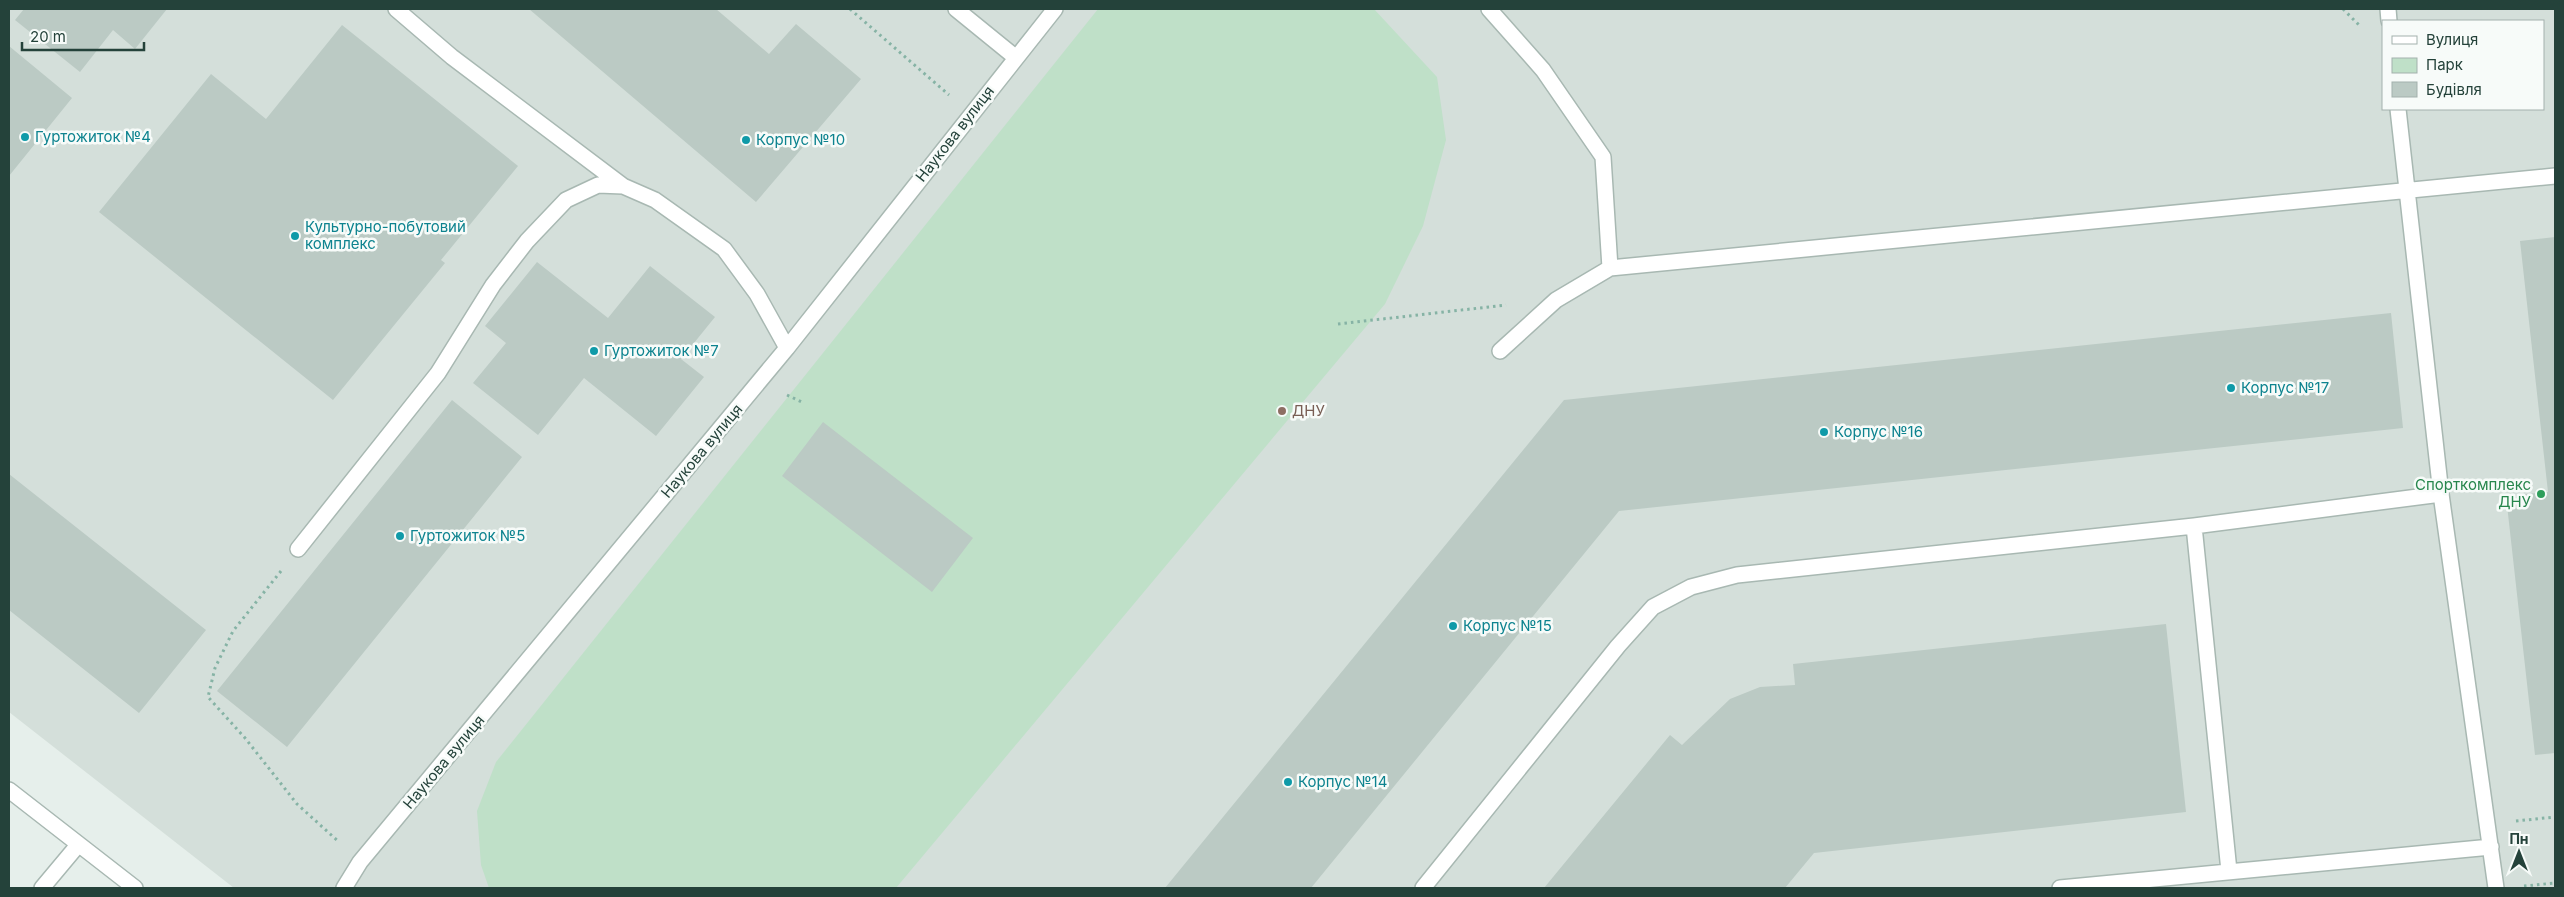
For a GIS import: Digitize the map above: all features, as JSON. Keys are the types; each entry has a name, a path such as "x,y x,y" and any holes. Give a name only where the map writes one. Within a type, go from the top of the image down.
{"street":[{"path":"396,9 452,57 623,186 655,200 724,249 757,294 787,348"},
{"path":"956,9 1015,58"},
{"name":"Наукова вулиця","path":"344,888 360,862 787,348 1055,9"},
{"path":"1489,9 1543,70 1603,158 1610,268"},
{"path":"2398,110 2441,494 2496,888"},
{"path":"1500,351 1556,300 1610,268 2555,176"},
{"path":"298,549 438,372 493,285 528,240 566,200 598,185 623,186"},
{"path":"1422,888 1653,607 1691,587 1737,575 2194,526 2441,494"},
{"path":"2194,526 2229,871"},
{"path":"9,790 135,888"},
{"path":"42,888 78,845"},
{"path":"2060,888 2491,847"}],"path":[{"path":"850,9 971,114"},
{"path":"1338,324 1507,305"},
{"path":"783,394 804,403"},
{"path":"298,549 233,631 215,668 208,697 245,738 298,804 360,862"},
{"path":"2488,824 2555,817"}],"shaded area":[{"name":"ДНУ","path":"9,9 2555,9 2555,888 234,888 9,712"}],"green space":[{"path":"1098,9 1374,9 1437,77 1446,140 1423,226 1385,304 896,888 489,888 481,865 477,811 496,762"}],"building":[{"path":"24,9 167,9 135,49 113,30 80,72 15,20"},
{"name":"Корпус №10","path":"529,9 716,9 769,54 796,24 861,79 756,202"},
{"name":"Культурно-побутовий комплекс","path":"342,25 518,166 441,260 445,263 333,400 99,212 211,74 266,119"},
{"name":"Гуртожиток №4","path":"9,46 72,98 9,176"},
{"name":"Спорткомплекс ДНУ","path":"2555,237 2555,753 2535,755 2506,496 2548,492 2520,241"},
{"name":"Гуртожиток №7","path":"537,262 608,318 650,266 715,317 681,359 704,377 656,436 584,378 538,435 473,383 506,343 485,326"},
{"path":"2391,313 2403,428 1619,511 1311,888 1165,888 1564,400"},
{"name":"Гуртожиток №5","path":"452,400 522,457 287,747 217,691"},
{"path":"823,422 973,538 932,592 782,476"},
{"path":"9,474 206,630 139,713 9,610"},
{"path":"2166,624 2186,812 1814,853 1785,888 1544,888 1670,735 1682,745 1730,699 1760,687 1795,685 1793,664"}],"place":[{"name":"Гуртожиток №4","path":"25,137"},
{"name":"Корпус №10","path":"746,140"},
{"name":"Культурно-побутовий комплекс","path":"295,236"},
{"name":"Гуртожиток №7","path":"594,351"},
{"name":"Корпус №17","path":"2231,388"},
{"name":"ДНУ","path":"1282,411"},
{"name":"Корпус №16","path":"1824,432"},
{"name":"Спорткомплекс ДНУ","path":"2541,494"},
{"name":"Гуртожиток №5","path":"400,536"},
{"name":"Корпус №15","path":"1453,626"},
{"name":"Корпус №14","path":"1288,782"}]}
